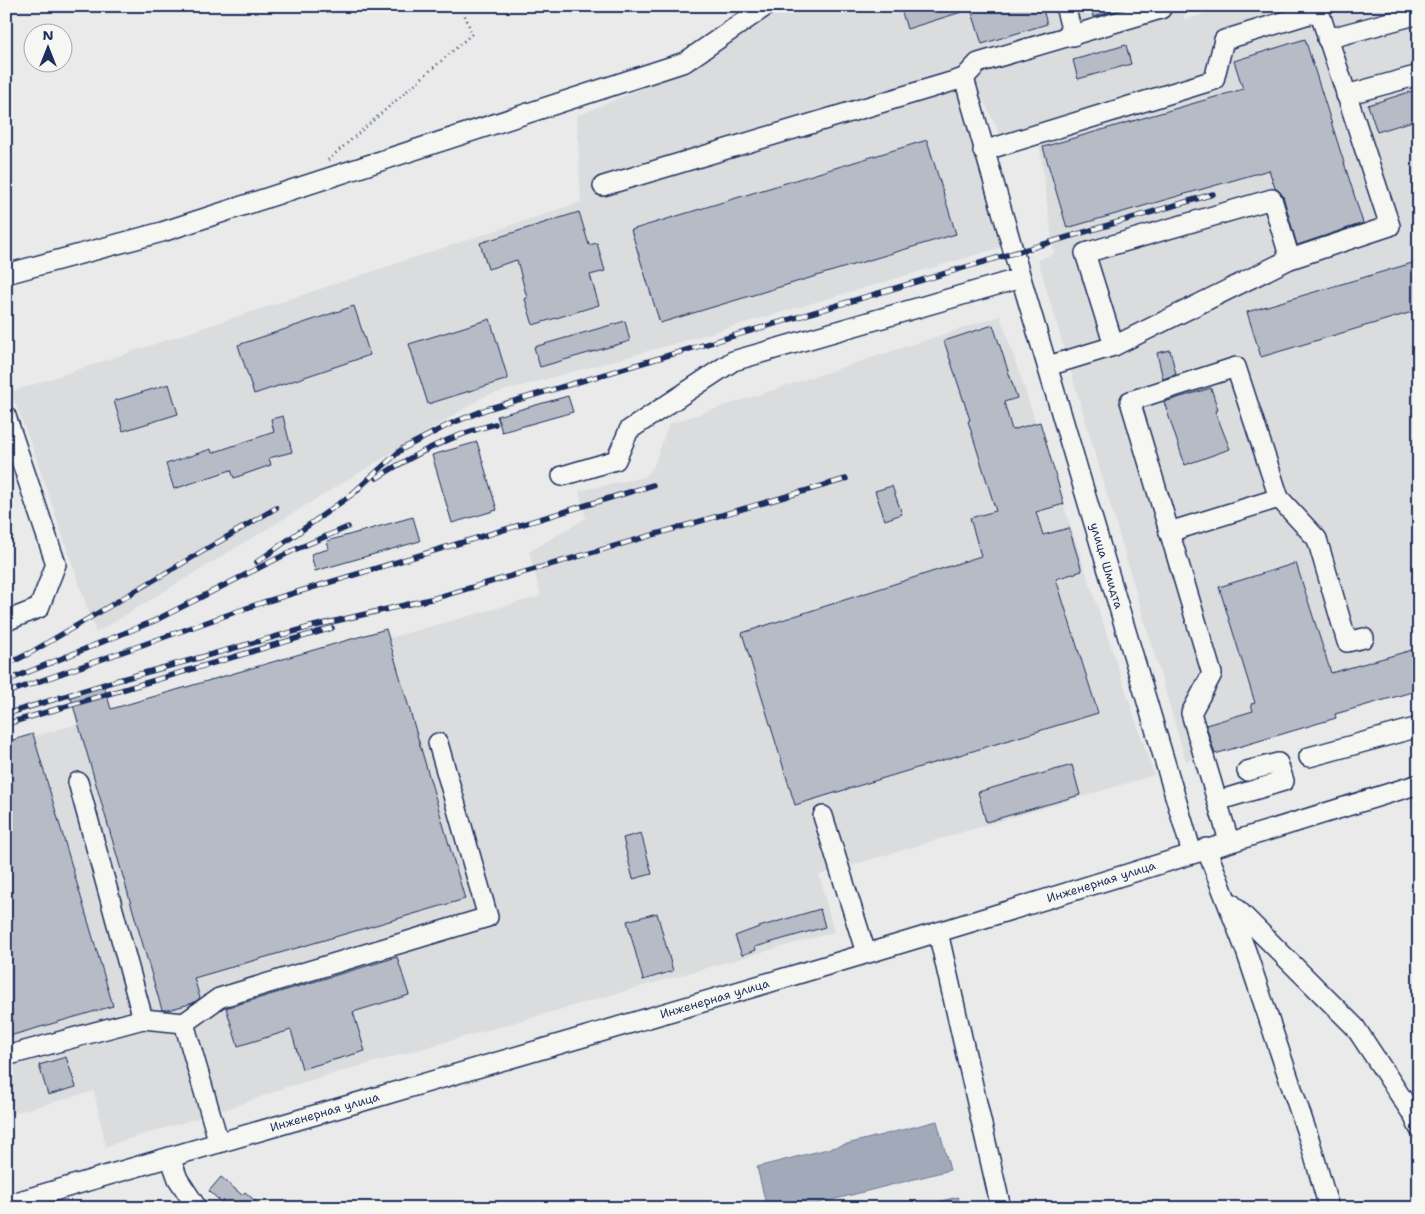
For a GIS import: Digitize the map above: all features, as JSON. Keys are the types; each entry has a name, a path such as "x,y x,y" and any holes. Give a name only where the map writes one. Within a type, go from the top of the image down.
{"street":[{"path":"6,274 162,232 686,62 766,6"},
{"path":"1065,6 1073,36"},
{"path":"603,186 964,78 978,63 1161,9 1160,6"},
{"path":"984,151 1214,80 1224,40 1319,11 1390,226 1290,259 1114,346 1048,366"},
{"path":"1327,39 1419,14"},
{"path":"1346,95 1419,75"},
{"name":"улица Шмидта","path":"964,78 1021,278 1199,851 1227,898 1310,1142 1329,1208"},
{"path":"1114,346 1085,253 1272,199 1290,259"},
{"path":"562,476 616,460 629,430 733,361 1021,278"},
{"path":"1229,842 1191,713 1212,674 1130,401 1236,367 1279,498 1317,539 1347,642 1364,638"},
{"path":"6,416 56,564 39,608 6,621"},
{"path":"1169,532 1279,498"},
{"path":"1309,757 1419,727"},
{"path":"6,1056 144,1019 184,1023 219,998 488,916 438,743"},
{"path":"1217,801 1284,781 1278,763 1247,771"},
{"path":"78,782 144,1019"},
{"name":"Инженерная улица","path":"6,1205 938,932 1419,784"},
{"path":"823,816 866,953"},
{"path":"1227,898 1355,1028 1413,1115 1419,1128"},
{"path":"938,932 1002,1208"},
{"path":"184,1023 219,1143"},
{"path":"170,1157 178,1178 197,1208"}],"path":[{"path":"325,163 472,34 464,13 464,6"}],"shaded area":[{"path":"778,6 1181,6 1185,20 1230,6 1419,6 1419,690 1186,761 1038,260 1054,254 1037,126 1000,134 976,85 1009,245 677,343 485,396 96,633 32,446 11,392 581,202 577,116 685,70"},
{"path":"1000,316 1154,775 819,875 834,932 286,1087 230,1108 106,1146 94,1091 6,1115 6,744 541,596 529,552 586,518 579,491 644,477 653,468 669,424"}],"water":[{"path":"937,1121 950,1170 800,1208 767,1208 757,1167"},
{"path":"958,1197 961,1208 912,1208"}],"building":[{"path":"900,6 1042,6 1047,24 982,44 971,9 907,29"},
{"path":"1091,6 1125,6 1125,8 1093,17"},
{"path":"1305,39 1363,223 1297,245 1283,196 1275,188 1269,170 1067,228 1043,147 1243,89 1234,61"},
{"path":"1126,45 1131,64 1078,79 1073,60"},
{"path":"1419,89 1419,119 1377,132 1368,105"},
{"path":"927,140 956,234 660,323 631,230"},
{"path":"579,212 589,245 597,243 605,271 590,275 599,305 533,325 525,299 527,298 517,260 488,269 480,243"},
{"path":"1419,261 1419,310 1261,357 1247,312"},
{"path":"354,306 370,355 254,394 238,345"},
{"path":"490,319 508,379 428,404 409,344"},
{"path":"625,321 630,341 540,367 534,347"},
{"path":"993,325 1017,398 1004,402 1012,430 1040,422 1064,504 1036,512 1043,535 1069,528 1082,571 1056,579 1098,713 795,805 742,633 981,556 970,518 996,511 968,421 970,420 944,341"},
{"path":"1170,350 1176,374 1163,379 1157,353"},
{"path":"169,384 178,414 123,431 114,401"},
{"path":"1211,388 1218,410 1215,411 1230,449 1185,465 1164,402"},
{"path":"568,396 573,412 502,432 497,416"},
{"path":"283,416 292,452 269,458 271,465 234,478 231,470 174,489 166,464 211,449 212,453 274,432 271,419"},
{"path":"477,442 497,510 452,523 432,455"},
{"path":"892,486 902,514 885,520 875,491"},
{"path":"413,517 420,541 315,571 311,554 329,549 327,541"},
{"path":"1296,563 1331,673 1419,648 1419,690 1335,714 1336,718 1215,754 1206,725 1253,711 1251,704 1255,703 1219,587"},
{"path":"386,629 465,899 194,978 200,998 193,1003 162,1010 70,695 104,685 111,709"},
{"path":"33,734 113,1006 6,1037 6,742"},
{"path":"1072,765 1080,795 986,822 978,792"},
{"path":"641,833 652,874 633,879 623,838"},
{"path":"820,909 825,927 755,947 756,950 742,955 735,936"},
{"path":"657,913 673,971 643,980 627,921"},
{"path":"397,957 409,995 353,1012 365,1051 302,1069 291,1030 238,1046 226,1008"},
{"path":"66,1057 76,1087 48,1095 39,1065"},
{"path":"221,1177 242,1195 245,1192 263,1208 228,1208 209,1191"}],"railway":[{"path":"353,493 402,449 450,424 487,409 1213,194"},
{"path":"377,478 434,446 479,428 495,424"},
{"path":"6,714 115,681 314,626 435,598 846,479"},
{"path":"6,693 261,603 653,485"},
{"path":"257,562 358,490"},
{"path":"6,665 30,653 276,508"},
{"path":"6,681 154,621 294,550 348,527"},
{"path":"6,724 332,628"}]}
